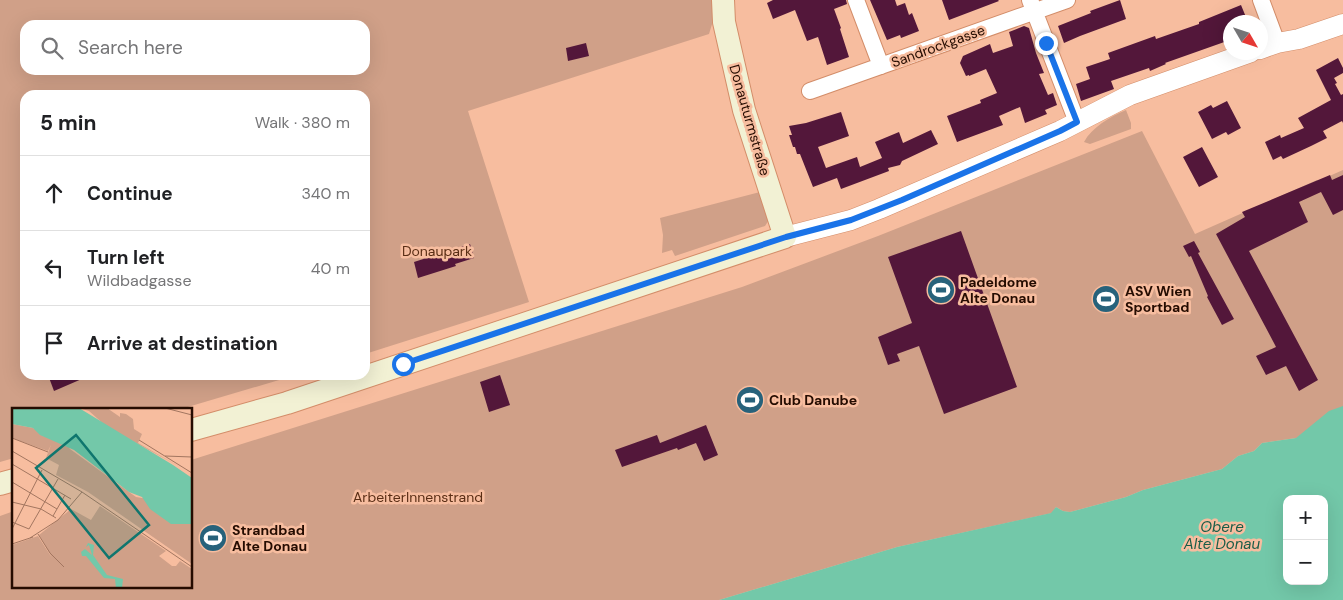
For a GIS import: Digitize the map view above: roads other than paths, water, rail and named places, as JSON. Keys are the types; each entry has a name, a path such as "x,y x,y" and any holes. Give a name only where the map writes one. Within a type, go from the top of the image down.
{"main road":[{"name":"Donauturmstraße","path":"723,0 724,22 744,110 786,237"},
{"path":"370,375 786,237"},
{"path":"192,430 287,403 356,380"}],"street":[{"path":"856,0 881,66"},
{"name":"Sandrockgasse","path":"810,91 881,66 1032,6 1066,0"},
{"path":"1261,0 1263,15"},
{"path":"1032,6 1077,122"},
{"path":"1268,46 1299,39 1343,24"},
{"path":"786,237 865,215 1060,131 1130,95 1228,60"}],"water":[{"name":"Obere Alte Donau","path":"1343,406 1343,600 719,600 897,547 1051,513 1056,507 1070,512 1126,497 1143,490 1222,469 1238,456 1254,451 1262,443 1296,438 1329,411"}],"place":[{"name":"Padeldome Alte Donau","path":"941,290"},
{"name":"ASV Wien Sportbad","path":"1106,299"},
{"name":"Club Danube","path":"750,400"},
{"name":"Strandbad Alte Donau","path":"213,538"}],"park label":[{"name":"Donaupark","path":"437,251"},
{"name":"ArbeiterInnenstrand","path":"418,497"}]}
